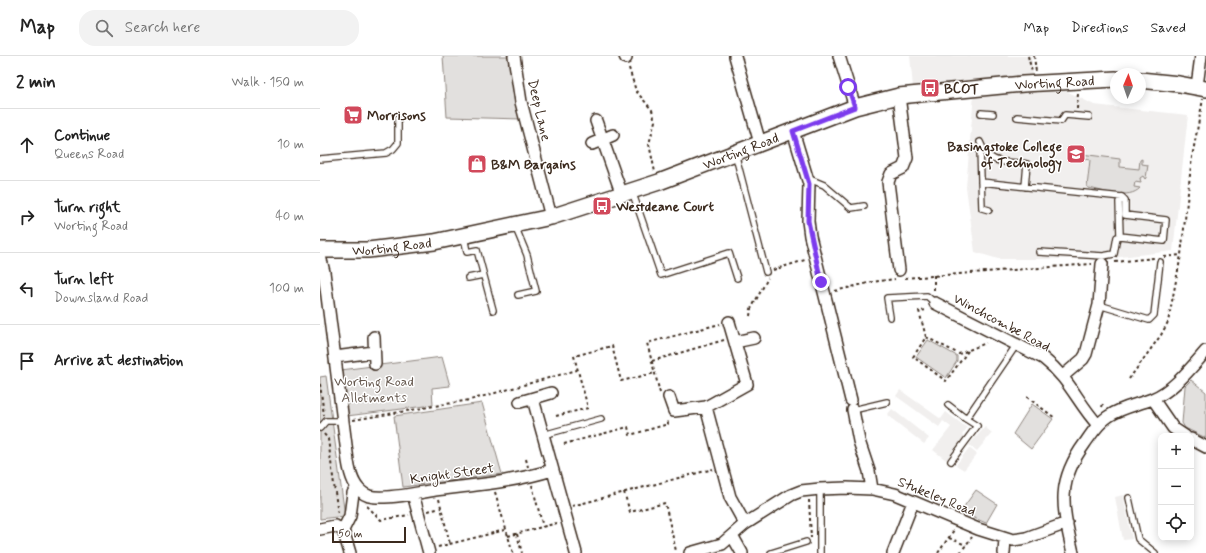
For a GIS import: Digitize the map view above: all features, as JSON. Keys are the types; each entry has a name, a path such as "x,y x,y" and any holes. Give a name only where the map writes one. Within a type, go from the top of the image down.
{"street":[{"name":"Deep Lane","path":"514,56 521,102 551,217"},
{"path":"735,56 760,144"},
{"path":"839,56 855,107"},
{"path":"1146,81 1202,90 1201,56"},
{"name":"Worting Road","path":"320,250 381,249 464,236 551,217 659,182 855,107 899,96 1023,84 1110,79"},
{"path":"899,96 907,158 903,168 891,174 888,182 899,276"},
{"path":"596,121 627,193"},
{"path":"793,131 809,184 808,221 810,236 852,405 859,441 869,471 872,489"},
{"path":"592,144 613,135"},
{"path":"320,256 326,330 335,357 350,475 355,491 350,516 343,530 350,553"},
{"path":"1063,376 1079,363 1086,354 1099,305 1102,264"},
{"name":"Winchcombe Road","path":"932,306 1017,344 1043,358 1063,376 1098,425"},
{"path":"665,396 674,411 706,407 747,384 734,340 726,322"},
{"path":"374,337 375,364"},
{"path":"734,340 754,338"},
{"path":"1073,553 1064,511 1063,496 1068,473 1080,449 1098,425 1115,412 1153,399 1172,385 1206,351"},
{"path":"335,357 374,352"},
{"path":"520,402 551,393"},
{"path":"533,399 576,553"},
{"path":"1153,399 1173,428 1180,433"},
{"path":"706,407 730,497 745,524"},
{"path":"1194,441 1206,447"},
{"name":"Knight Street","path":"355,491 369,496 413,494 530,476 552,470"},
{"name":"Stukeley Road","path":"690,553 722,544 733,537 745,524 796,492 820,489 872,489 895,494 960,522 1005,539 1013,540 1026,538 1067,523"},
{"path":"413,494 429,551"},
{"path":"893,553 913,502"},
{"path":"320,529 335,526 343,530"},
{"path":"733,537 742,553"},
{"path":"1004,553 1005,539"}],"lane":[{"path":"981,113 993,114"},
{"path":"1017,117 1061,120 1065,114 1089,116"},
{"path":"320,159 386,153 398,143 398,118"},
{"path":"989,210 982,208 980,142 984,153 992,160 1027,164 1025,186"},
{"path":"735,153 766,272"},
{"path":"806,178 824,185 851,208 864,206"},
{"path":"982,182 1122,197"},
{"path":"627,193 661,275 729,253 737,278"},
{"path":"1039,252 1103,256 1114,254 1117,237 1120,236 1119,202 1122,197"},
{"path":"1120,236 1164,241 1166,220 1125,215 1125,200 1122,197"},
{"path":"515,225 527,255 536,291 518,295"},
{"path":"464,236 467,252 477,250 493,310"},
{"path":"1099,305 1148,320 1154,316 1160,262"},
{"path":"468,278 483,274"},
{"path":"890,317 887,298 928,296 932,306"},
{"path":"966,419 1017,344"},
{"path":"852,405 887,402"},
{"path":"948,405 977,426 951,461"},
{"path":"543,435 601,419"},
{"path":"320,428 326,422 343,421"},
{"path":"820,489 820,553"},
{"path":"1129,498 1138,539 1155,553"},
{"path":"771,553 806,542"}],"path":[{"path":"1028,56 1032,77"},
{"path":"1034,56 1036,77"},
{"path":"625,57 636,91 652,110 655,121 648,144 659,182"},
{"path":"1129,379 1161,335 1168,322 1181,255 1192,157 1202,90"},
{"path":"1077,108 1078,95"},
{"path":"828,292 899,276 1102,264 1181,255"},
{"path":"750,316 750,309 768,282 769,275 766,272 808,259"},
{"path":"934,275 932,306 919,311 926,337 959,354 986,343"},
{"path":"665,396 655,373 647,343 726,322"},
{"path":"926,337 913,357 946,381 968,351"},
{"path":"652,361 734,340"},
{"path":"556,416 588,408 574,356 612,346 621,381 655,373"},
{"path":"343,421 470,400 577,370"},
{"path":"320,384 324,415 321,420 320,428 328,439 338,515"},
{"path":"1027,397 1055,418"},
{"path":"564,444 628,427 630,435 668,424 666,417"},
{"path":"526,459 543,526"},
{"path":"569,506 722,467"},
{"path":"438,490 450,544"},
{"path":"355,491 381,520 418,514 441,508"},
{"path":"495,491 505,530 513,553"},
{"path":"624,492 630,512 665,503 676,551"},
{"path":"809,500 812,545"},
{"path":"508,536 562,521"},
{"path":"938,553 960,522"},
{"path":"960,553 978,529"},
{"path":"429,551 505,530"},
{"path":"517,534 522,553"},
{"path":"949,538 966,545"}],"shaded area":[{"name":"Basingstoke College of Technology","path":"910,56 1031,56 1033,74 1094,105 1188,115 1173,251 1102,259 998,259 975,252 966,187 975,83 947,83 913,87"},
{"path":"900,390 941,419 946,412 967,428 962,435 964,437 946,460 933,450 951,427 943,421 939,427 896,396"},
{"path":"892,409 929,438 924,444 887,415"},
{"path":"985,427 992,433 977,451 969,445"},
{"path":"969,448 977,454 964,470 956,465"},
{"path":"1123,495 1132,539 1123,540 1115,497"}],"green space":[{"path":"443,56 510,56 522,119 447,117"},
{"path":"1081,154 1120,159 1120,167 1139,169 1140,160 1142,159 1142,164 1148,165 1146,178 1145,179 1143,176 1140,178 1141,183 1135,182 1134,187 1140,188 1135,192 1116,194 1089,188 1087,187 1090,160 1081,158"},
{"path":"928,340 957,356 957,361 946,378 916,357"},
{"name":"Worting Road Allotments","path":"442,357 450,386 432,388 433,405 347,416 341,370"},
{"path":"326,376 345,516 320,519 320,377"},
{"path":"1191,380 1206,392 1206,438 1185,428 1182,423 1185,386"},
{"path":"482,403 502,474 403,487 394,416"},
{"path":"1032,404 1053,419 1031,449 1013,434"},
{"path":"976,490 997,504 986,523 960,512"}],"place":[{"name":"BCOT","path":"930,88"},
{"name":"Morrisons","path":"353,115"},
{"name":"Basingstoke College of Technology","path":"1076,154"},
{"name":"B&M Bargains","path":"477,164"},
{"name":"Westdeane Court","path":"602,206"}],"route":[{"path":"821,282 814,257 808,221 809,184 793,131 855,107 848,87"}]}
